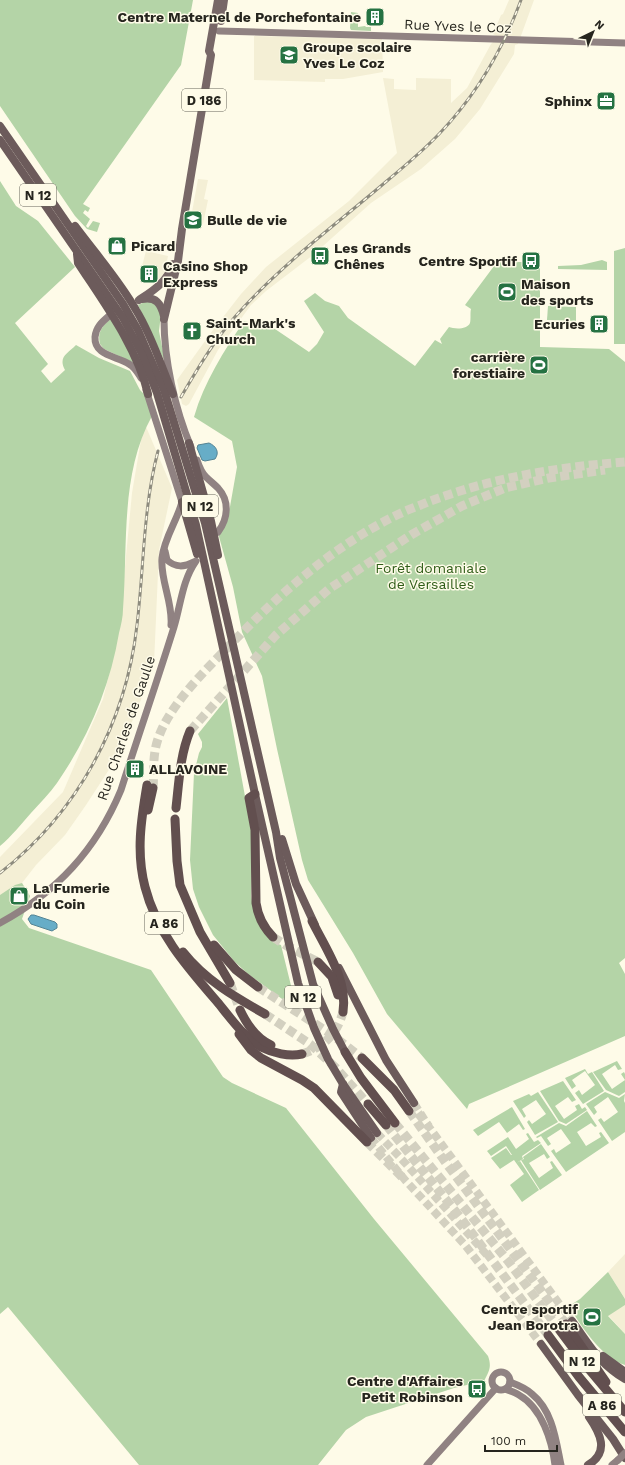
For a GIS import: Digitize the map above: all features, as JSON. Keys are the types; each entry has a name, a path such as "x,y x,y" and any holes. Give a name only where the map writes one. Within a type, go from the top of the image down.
{"highway":[{"name":"N 12","path":"0,126 122,304 138,330 152,359 167,398 205,522 238,673 276,832 280,858 311,978 319,1000 345,1052 364,1083 396,1123"},
{"name":"N 12","path":"0,140 123,318 140,352 157,393 196,525 298,983 314,1028 328,1059 342,1084 341,1092 372,1137"},
{"path":"47,194 56,200 121,287 136,310 173,394"},
{"path":"76,249 78,263 133,353 145,381 148,394"},
{"path":"189,443 211,521 241,664 238,673"},
{"path":"182,502 199,560 205,568"},
{"path":"176,808 181,762 190,731"},
{"name":"A 86","path":"197,979 172,946 160,927 144,886 139,838 150,787 146,822 145,852 153,897 165,924 178,946 201,972 232,995 265,1014"},
{"path":"255,794 249,798 255,830 256,903 262,924 273,937"},
{"name":"A 86","path":"175,819 180,885 188,904 202,929 225,959 236,970 258,987"},
{"path":"276,832 282,839 296,884 339,977 344,998 340,1011 338,995 334,982 328,971 318,962"},
{"path":"188,904 200,932 230,983"},
{"path":"312,921 336,961 386,1060 412,1106"},
{"path":"197,979 238,1027 256,1043 274,1052 287,1055 301,1051 279,1048 267,1043 252,1030 240,1010"},
{"path":"197,979 245,1042 256,1054 267,1062 314,1088 372,1137"},
{"path":"363,1056 394,1090 412,1106"},
{"path":"368,1104 386,1125"},
{"name":"N 12","path":"565,1324 588,1368 608,1392"},
{"path":"565,1324 585,1339 605,1358 625,1372"},
{"name":"A 86","path":"548,1335 579,1377 625,1432"},
{"path":"585,1339 589,1347 601,1361 625,1379"},
{"path":"542,1344 578,1395 613,1439 618,1461"},
{"name":"A 86","path":"608,1392 625,1412"},
{"path":"578,1395 579,1402 596,1427 601,1439 599,1454 588,1465"}],"main road":[{"name":"D 186","path":"216,31 218,0"},
{"name":"D 186","path":"164,319 176,268 211,56 209,51 224,0"},
{"name":"Rue Yves le Coz","path":"216,31 625,43"},
{"name":"D 186","path":"164,319 161,306 158,302 150,298 140,300 158,288 168,276 179,244"},
{"path":"158,288 163,292 170,291"},
{"path":"109,316 99,325 96,330 96,346 101,352 126,362 134,368 140,377 148,394 182,502 178,516 165,547"},
{"path":"164,319 164,341 173,394 189,443 204,474 223,495 227,512 225,520 218,532"},
{"name":"Rue Charles de Gaulle","path":"0,923 19,913 45,895 73,868 90,848 121,790 170,638 184,582 196,561 184,566 174,565 167,560 165,547"},
{"name":"Rue Charles de Gaulle","path":"165,547 162,563 171,608 170,638"},
{"path":"505,1390 509,1387 509,1377 507,1374 502,1372 498,1373 493,1379 493,1383 496,1388 519,1395 535,1410 545,1428 555,1465"},
{"path":"510,1382 531,1393 539,1400 544,1408 552,1425 561,1465"},
{"path":"427,1465 496,1388"},
{"path":"618,1461 625,1453"}],"shaded area":[{"path":"509,0 534,0 518,44 515,45 514,54 480,109 455,139 421,169 371,203 313,255 266,291 251,305 218,350 189,404 186,406 182,404 177,380 241,294 266,267 349,201 397,153 383,78 394,79 394,89 416,90 416,78 451,79 451,103 467,88 491,44 498,37 493,34"},
{"path":"254,36 382,39 383,72 343,79 325,79 325,82 254,80"},
{"path":"198,179 208,180 204,199 208,200 203,224 190,223"},
{"path":"146,251 168,256 164,275 153,283 149,281 141,270"},
{"path":"144,422 172,488 159,550 154,664 136,713 112,765 65,835 36,865 22,883 30,896 0,915 0,857 63,792 103,699 115,650 132,493"},
{"path":"625,1254 625,1299 608,1272"},
{"path":"625,1305 625,1334 608,1315"}],"green space":[{"path":"0,0 193,0 181,65 83,204 90,208 88,212 85,210 83,213 90,219 86,226 88,228 93,221 100,223 97,232 87,229 75,216 0,106"},
{"path":"351,12 358,13 358,27 371,27 371,31 351,30"},
{"path":"0,181 16,206 38,221 75,267 15,323 48,364 41,371 51,383 65,370 62,362 64,356 76,345 99,358 130,371 140,390 146,396 152,416 142,438 130,486 127,510 123,615 115,653 104,692 88,730 57,783 0,846"},
{"path":"625,248 625,344 614,344 614,251"},
{"path":"602,260 607,262 607,270 558,269 558,266 581,265"},
{"name":"Forêt domaniale de Versailles","path":"497,262 540,262 540,347 609,349 625,362 625,958 619,963 625,974 625,1036 469,1104 467,1109 387,1014 353,953 308,880 302,860 262,676 242,632 233,587 218,533 228,518 237,467 232,441 194,417 209,379 222,355 244,321 275,329 309,352 317,344 324,332 304,301 315,293 325,301 339,306 348,318 415,366 435,340 442,344 440,339 449,327 466,327 470,323 471,309 465,305"},
{"path":"147,301 153,301 161,314 159,331 165,362 138,305"},
{"path":"548,306 576,307 576,321 547,320"},
{"path":"111,319 136,364 104,349 100,344 99,336 101,330"},
{"path":"227,698 251,829 251,896 253,908 267,935 273,942 281,945 297,1010 247,973 234,961 213,935 199,907 193,889 190,860 194,773 202,747 202,742 198,734"},
{"path":"22,883 30,896 22,919 29,928 151,970 223,1077 232,1083 286,1108 374,1219 488,1356 490,1363 484,1381 454,1388 366,1417 346,1430 318,1465 139,1465 8,1307 0,1314 0,895 15,885"},
{"path":"617,1061 622,1069 618,1070 615,1065 602,1074 612,1089 625,1080 625,1092 619,1096 606,1090 593,1072"},
{"path":"585,1069 588,1074 592,1072 604,1091 583,1104 575,1093 579,1090 582,1095 595,1085 585,1071 572,1080 576,1086 572,1089 565,1078"},
{"path":"624,1072 625,1074 625,1080 621,1074"},
{"path":"563,1081 576,1100 572,1102 568,1097 555,1106 564,1119 577,1110 575,1106 579,1104 582,1109 585,1107 587,1110 566,1124 559,1121 540,1091"},
{"path":"538,1092 558,1122 535,1135 527,1122 529,1120 532,1124 546,1114 536,1100 522,1109 526,1116 524,1118 513,1101 529,1094 531,1096"},
{"path":"605,1092 619,1098 625,1094 625,1132 612,1141 598,1120 601,1118 604,1122 618,1112 608,1097 594,1107 597,1112 594,1115 586,1104"},
{"path":"512,1107 525,1129 523,1130 519,1124 507,1133 499,1122 478,1136 473,1130"},
{"path":"587,1111 597,1126 595,1127 591,1123 577,1132 586,1146 601,1137 599,1133 601,1132 609,1143 566,1172 551,1151 554,1149 556,1153 571,1143 561,1129 547,1138 551,1144 548,1146 541,1136 536,1137 559,1123 566,1126"},
{"path":"528,1133 534,1142 538,1140 541,1143 522,1156 523,1159 516,1163 514,1160 500,1169 491,1158 506,1148 512,1155 506,1146 491,1156 487,1151 508,1137 516,1149 529,1139 526,1134"},
{"path":"541,1144 550,1157 547,1159 544,1154 529,1163 539,1178 553,1168 550,1162 552,1161 562,1175 540,1190 521,1160"},
{"path":"520,1161 539,1190 522,1202 510,1185 524,1174 516,1163"},
{"name":"Centre sportif Jean Borotra","path":"608,1272 625,1299 625,1305 608,1316 625,1334 625,1365 617,1362 601,1349 579,1322 569,1306 580,1299"}],"water":[{"path":"209,443 214,446 217,454 215,459 205,461 202,460 197,448 198,445"},
{"path":"31,915 55,922 57,924 57,928 52,931 31,924 28,919"}],"tunnel":[{"path":"153,788 154,756 159,736 175,707 185,693 269,607 331,555 375,526 399,514 428,502 476,486 525,475 575,467 625,462"},
{"path":"190,731 276,635 329,589 411,535 462,506 505,488 549,478 605,470"},
{"path":"273,937 318,962"},
{"path":"230,983 240,1010"},
{"path":"258,987 331,1034 362,1058"},
{"path":"302,1054 317,1048 328,1039 337,1027 343,1012"},
{"path":"265,1014 310,1044 335,1067 368,1104"},
{"path":"414,1103 429,1127 572,1321"},
{"path":"409,1111 566,1324"},
{"path":"418,1113 429,1127"},
{"path":"395,1123 508,1261 558,1328"},
{"path":"386,1125 460,1217 548,1335"},
{"path":"377,1133 487,1255"},
{"path":"371,1138 405,1180 465,1245 541,1344"},
{"path":"367,1142 405,1180"}],"railway":[{"path":"181,397 217,339 234,318 260,291 295,258 415,157 453,118 477,87 497,54 521,0"},
{"path":"0,873 28,849 53,822 75,794 94,763 122,697 131,661 137,625 149,494 158,451"}],"place":[{"name":"Centre Maternel de Porchefontaine","path":"375,17"},
{"name":"Groupe scolaire Yves Le Coz","path":"289,55"},
{"name":"Sphinx","path":"606,101"},
{"name":"Bulle de vie","path":"193,220"},
{"name":"Picard","path":"117,246"},
{"name":"Les Grands Chênes","path":"320,256"},
{"name":"Centre Sportif","path":"531,261"},
{"name":"Casino Shop Express","path":"149,274"},
{"name":"Maison des sports","path":"507,292"},
{"name":"Ecuries","path":"599,324"},
{"name":"Saint-Mark's Church","path":"192,331"},
{"name":"carrière forestiaire","path":"539,365"},
{"name":"ALLAVOINE","path":"135,769"},
{"name":"La Fumerie du Coin","path":"19,896"},
{"name":"Centre sportif Jean Borotra","path":"592,1317"},
{"name":"Centre d'Affaires Petit Robinson","path":"477,1389"}]}
